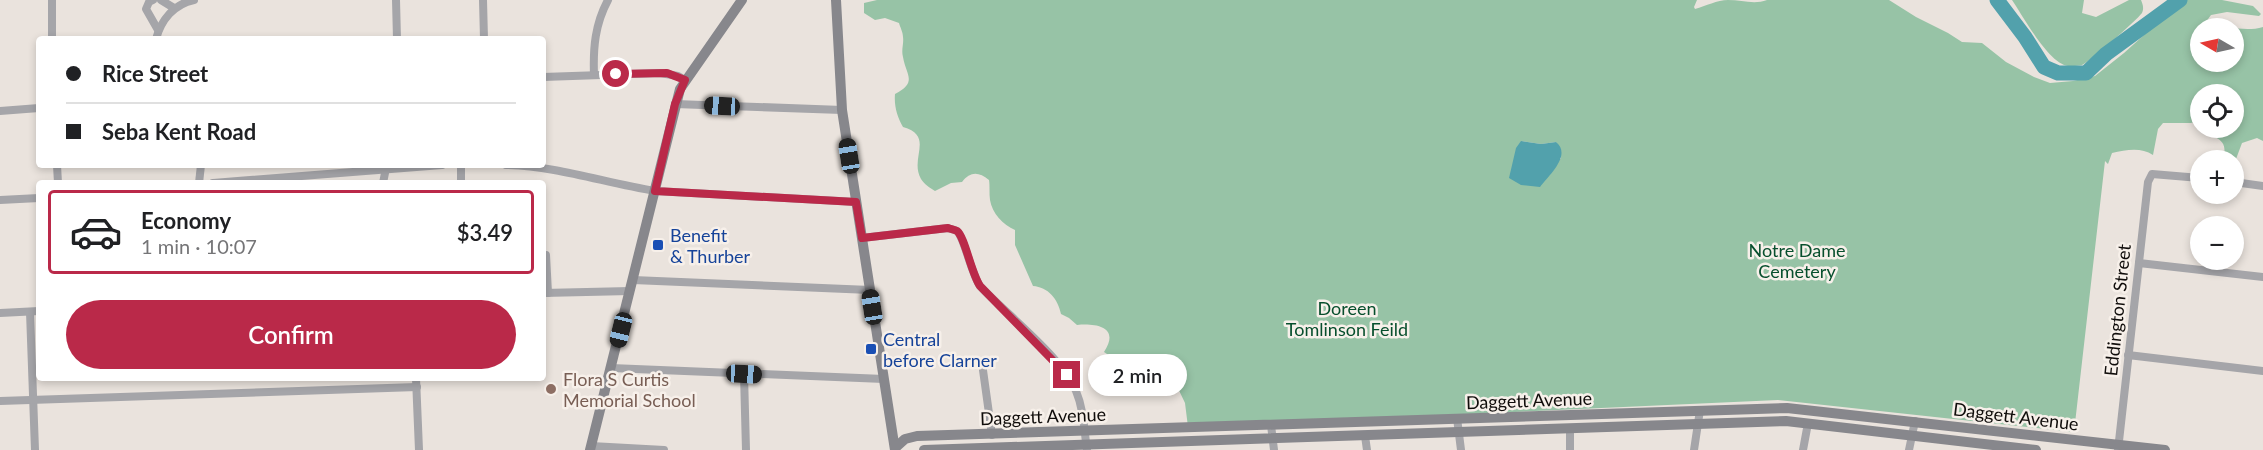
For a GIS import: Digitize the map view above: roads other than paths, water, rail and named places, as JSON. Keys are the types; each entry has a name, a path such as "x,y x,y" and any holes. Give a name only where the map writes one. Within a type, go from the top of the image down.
{"street":[{"path":"52,0 52,36"},
{"path":"153,0 149,2 146,9 157,35"},
{"path":"161,0 174,8"},
{"path":"157,35 174,8 194,0"},
{"path":"396,0 397,36"},
{"path":"483,0 484,36"},
{"path":"594,75 593,47 608,0"},
{"path":"664,450 591,448 675,104 685,80 742,0"},
{"path":"836,0 842,110 897,449"},
{"path":"546,77 667,73 685,80"},
{"path":"675,104 842,110"},
{"path":"0,111 36,108"},
{"path":"257,180 386,168 384,180"},
{"path":"537,168 558,170 655,191 856,202"},
{"name":"Eddington Street","path":"2118,447 2148,182 2152,174 2190,177"},
{"path":"2244,183 2263,186"},
{"path":"0,200 36,198"},
{"path":"862,238 948,228 959,232 972,271 980,286 1067,375 1076,390 1087,447"},
{"path":"2139,263 2263,277"},
{"path":"633,280 870,290"},
{"path":"546,293 630,291"},
{"path":"0,313 34,312 35,450"},
{"path":"2128,355 2263,371"},
{"path":"982,363 992,435"},
{"path":"611,368 884,379"},
{"path":"744,374 746,450"},
{"path":"0,401 416,383 419,450"},
{"name":"Daggett Avenue","path":"897,449 905,439 910,437 1796,408 2118,447 2165,450"},
{"path":"1694,450 1700,410"},
{"path":"1456,418 1461,450"},
{"path":"1910,450 1915,421"},
{"name":"Daggett Avenue","path":"924,450 1273,445 1365,436 1785,422 1912,435 1999,448 2036,450"},
{"path":"1803,450 1808,423"},
{"path":"1271,425 1273,445"},
{"path":"1570,429 1570,450"},
{"path":"1365,436 1367,450"}],"water":[{"path":"1521,141 1541,144 1556,142 1560,147 1562,153 1557,165 1540,187 1521,185 1509,178 1516,148"}],"waterway":[{"path":"1997,0 2044,67 2058,73 2086,73 2106,54 2180,0"}],"place":[{"name":"Benefit & Thurber","path":"658,245"},
{"name":"Central before Clarner","path":"871,349"},
{"name":"Flora S Curtis Memorial School","path":"551,389"}],"park label":[{"name":"Notre Dame Cemetery","path":"1797,260"},
{"name":"Doreen Tomlinson Feild","path":"1347,318"}]}
